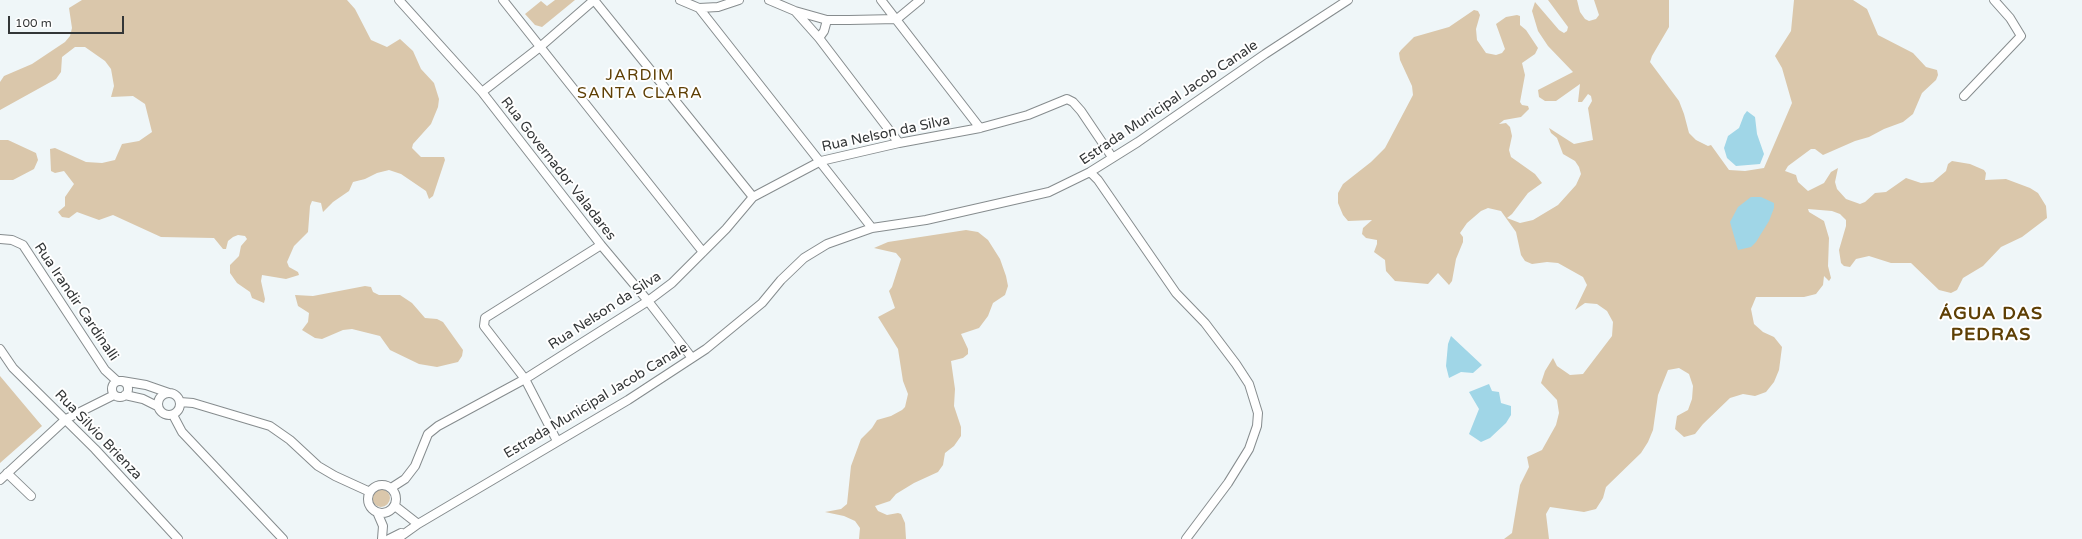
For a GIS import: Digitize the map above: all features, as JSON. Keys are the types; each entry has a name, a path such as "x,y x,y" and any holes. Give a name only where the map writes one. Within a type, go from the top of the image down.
{"street":[{"name":"Rua Governador Valadares","path":"399,0 482,92 601,245 648,301 692,358"},
{"path":"503,0 703,252"},
{"path":"482,92 540,47 594,0 753,197"},
{"path":"680,0 700,8 718,7 739,0"},
{"path":"769,0 795,11 827,20 897,19 920,0"},
{"path":"881,0 980,128"},
{"name":"Estrada Municipal Jacob Canale","path":"397,539 418,524 628,400 692,358 762,303 781,280 804,258 827,244 872,228 926,220 1049,192 1090,172 1138,142 1265,54 1348,0"},
{"path":"1964,96 2021,36 2010,18 1994,0"},
{"path":"700,8 729,48 821,161 872,228"},
{"path":"795,11 819,38 899,143"},
{"path":"819,38 824,31 827,20"},
{"name":"Rua Nelson da Silva","path":"391,488 405,479 415,466 428,434 438,426 525,379 648,301 672,283 726,230 753,197 821,161 899,143 980,128 1028,115 1067,99 1073,102 1081,111 1112,157"},
{"path":"1090,172 1098,180 1176,293 1205,323 1236,364 1249,384 1258,413 1257,426 1249,449 1228,483 1186,539"},
{"name":"Rua Irandir Cardinalli","path":"0,239 12,240 23,245 105,370 119,381"},
{"path":"557,441 525,379 484,326 485,318 601,245"},
{"name":"Rua Silvio Brienza","path":"0,349 13,368 66,419 178,539"},
{"path":"119,381 128,386 125,395"},
{"path":"0,480 66,419 114,395 118,397 125,395 143,399 157,406 165,415 172,415 179,410 180,402 176,395 146,385 119,381 111,387 114,395"},
{"path":"157,406 159,399 168,393"},
{"path":"180,402 193,403 270,426 290,440 318,466 335,476 370,492"},
{"path":"172,415 182,432 283,539"},
{"path":"7,473 31,496"},
{"path":"377,512 387,512 395,506 396,496 387,485 377,485 370,492 368,501 373,510 377,512 383,526 382,539"},
{"path":"389,539 418,524 395,506"}],"shaded area":[{"path":"82,0 347,0 355,9 371,40 387,47 400,39 413,51 421,69 434,83 439,99 438,107 431,124 413,144 412,148 421,157 444,157 445,160 433,196 429,199 426,191 401,174 389,170 353,182 349,191 333,202 323,212 321,203 312,201 310,206 308,232 294,246 287,262 289,267 298,272 299,275 286,279 262,275 261,281 265,299 264,303 252,298 250,292 237,283 230,273 230,265 239,256 241,246 247,239 245,236 238,235 233,237 228,241 226,249 223,249 214,238 161,237 113,215 99,220 77,212 69,218 62,217 58,212 65,206 65,197 74,184 64,171 55,173 51,171 50,149 55,148 86,162 102,163 115,160 122,144 139,141 152,132 145,104 133,96 111,97 114,86 111,69 105,61 85,47 75,47 62,57 61,72 56,79 0,110 0,82 4,76 32,64 65,42 70,36 72,28 69,8"},
{"path":"555,0 575,0 542,27 535,25 525,14 541,1 547,6"},
{"path":"1548,0 1577,0 1580,12 1585,19 1589,21 1596,19 1599,15 1594,0 1669,0 1669,27 1650,62 1679,101 1689,133 1696,140 1708,146 1711,145 1729,170 1745,171 1764,168 1792,103 1782,68 1775,56 1791,31 1794,0 1853,0 1867,9 1878,35 1913,53 1926,67 1937,70 1938,75 1936,80 1922,93 1913,114 1903,122 1823,155 1815,149 1811,149 1788,166 1785,171 1796,175 1798,182 1808,191 1824,183 1831,172 1838,168 1835,182 1837,189 1846,199 1860,204 1865,202 1875,193 1886,192 1906,178 1921,183 1933,182 1946,171 1948,164 1952,161 1970,164 1984,170 1986,173 1985,180 2006,179 2030,188 2038,193 2046,206 2047,218 2022,237 2001,247 1983,266 1963,278 1957,290 1951,293 1939,290 1911,263 1891,263 1869,256 1856,259 1850,267 1844,266 1841,263 1839,250 1846,226 1846,220 1840,214 1832,211 1808,209 1809,212 1824,221 1829,238 1828,266 1831,278 1829,281 1824,276 1823,285 1816,294 1804,297 1756,297 1751,309 1754,324 1763,332 1774,337 1782,347 1779,370 1774,382 1766,392 1755,396 1743,394 1730,398 1703,424 1695,434 1684,437 1675,429 1677,416 1688,410 1692,399 1693,386 1689,374 1679,368 1668,370 1658,395 1653,430 1648,442 1641,453 1606,487 1603,498 1596,509 1584,512 1550,507 1546,514 1549,539 1504,539 1512,533 1520,485 1529,467 1527,457 1542,450 1556,425 1559,413 1557,400 1541,383 1545,371 1553,358 1557,366 1570,375 1583,374 1612,336 1613,322 1607,311 1597,304 1585,303 1575,310 1587,285 1583,277 1558,263 1547,262 1532,264 1525,261 1521,255 1516,232 1501,211 1488,208 1481,211 1467,223 1460,233 1463,237 1463,242 1456,259 1452,281 1449,285 1438,273 1428,284 1395,281 1386,271 1385,260 1374,252 1377,240 1366,238 1362,234 1363,228 1372,220 1348,221 1343,215 1338,203 1338,193 1343,184 1371,162 1385,148 1413,95 1412,86 1400,60 1399,53 1401,50 1414,37 1449,27 1474,10 1478,11 1480,15 1476,29 1477,40 1486,53 1496,55 1502,53 1505,49 1496,24 1506,17 1517,15 1520,16 1520,25 1526,30 1538,48 1535,54 1522,63 1525,75 1520,102 1522,105 1528,106 1529,109 1521,117 1504,120 1499,124 1506,123 1510,127 1512,136 1509,150 1511,157 1535,174 1542,183 1528,193 1512,214 1507,218 1520,223 1533,220 1558,205 1576,185 1581,174 1575,161 1563,154 1557,138 1551,133 1549,128 1574,144 1593,140 1588,108 1592,101 1591,96 1588,94 1582,102 1578,102 1580,84 1556,101 1545,101 1539,97 1538,90 1573,72 1548,46 1538,31 1532,11 1535,2 1559,30 1564,33 1567,31 1568,27"},
{"path":"0,140 8,140 36,153 38,160 34,169 13,180 0,180"},
{"path":"966,230 978,232 988,240 1000,259 1008,286 1005,295 993,303 988,316 979,328 961,334 968,349 968,354 963,358 951,361 955,389 954,406 961,427 961,436 954,446 945,453 943,465 938,472 914,483 896,494 890,501 875,506 878,511 887,515 898,513 901,514 905,523 906,539 859,539 860,528 855,521 844,516 825,512 841,509 847,504 851,466 861,439 872,428 877,420 891,416 902,410 905,407 908,394 903,381 898,349 878,317 895,308 889,291 892,287 901,259 896,253 874,248 888,242"},
{"path":"365,286 371,287 373,292 379,295 400,295 412,303 425,318 437,319 443,322 463,350 462,356 458,362 437,367 419,364 390,350 380,336 352,329 343,330 322,339 315,338 302,330 308,322 309,313 298,306 295,295 313,296"},
{"path":"0,376 42,426 0,463"},
{"path":"381,489 387,492 390,498 387,504 381,507 375,504 372,498 375,492"}],"water":[{"path":"1747,111 1755,117 1757,134 1764,154 1760,164 1736,166 1727,158 1724,148 1728,136 1739,128"},
{"path":"1751,197 1761,197 1774,203 1774,208 1769,221 1756,242 1751,247 1738,250 1730,222 1738,207"},
{"path":"1451,336 1482,365 1473,373 1461,372 1449,378 1446,366 1448,344"},
{"path":"1489,384 1492,391 1499,392 1501,403 1511,406 1511,415 1506,423 1490,438 1481,442 1469,434 1479,409 1469,392"}],"district":[{"name":"JARDIM SANTA CLARA","path":"640,85"},
{"name":"ÁGUA DAS PEDRAS","path":"1991,324"}]}
